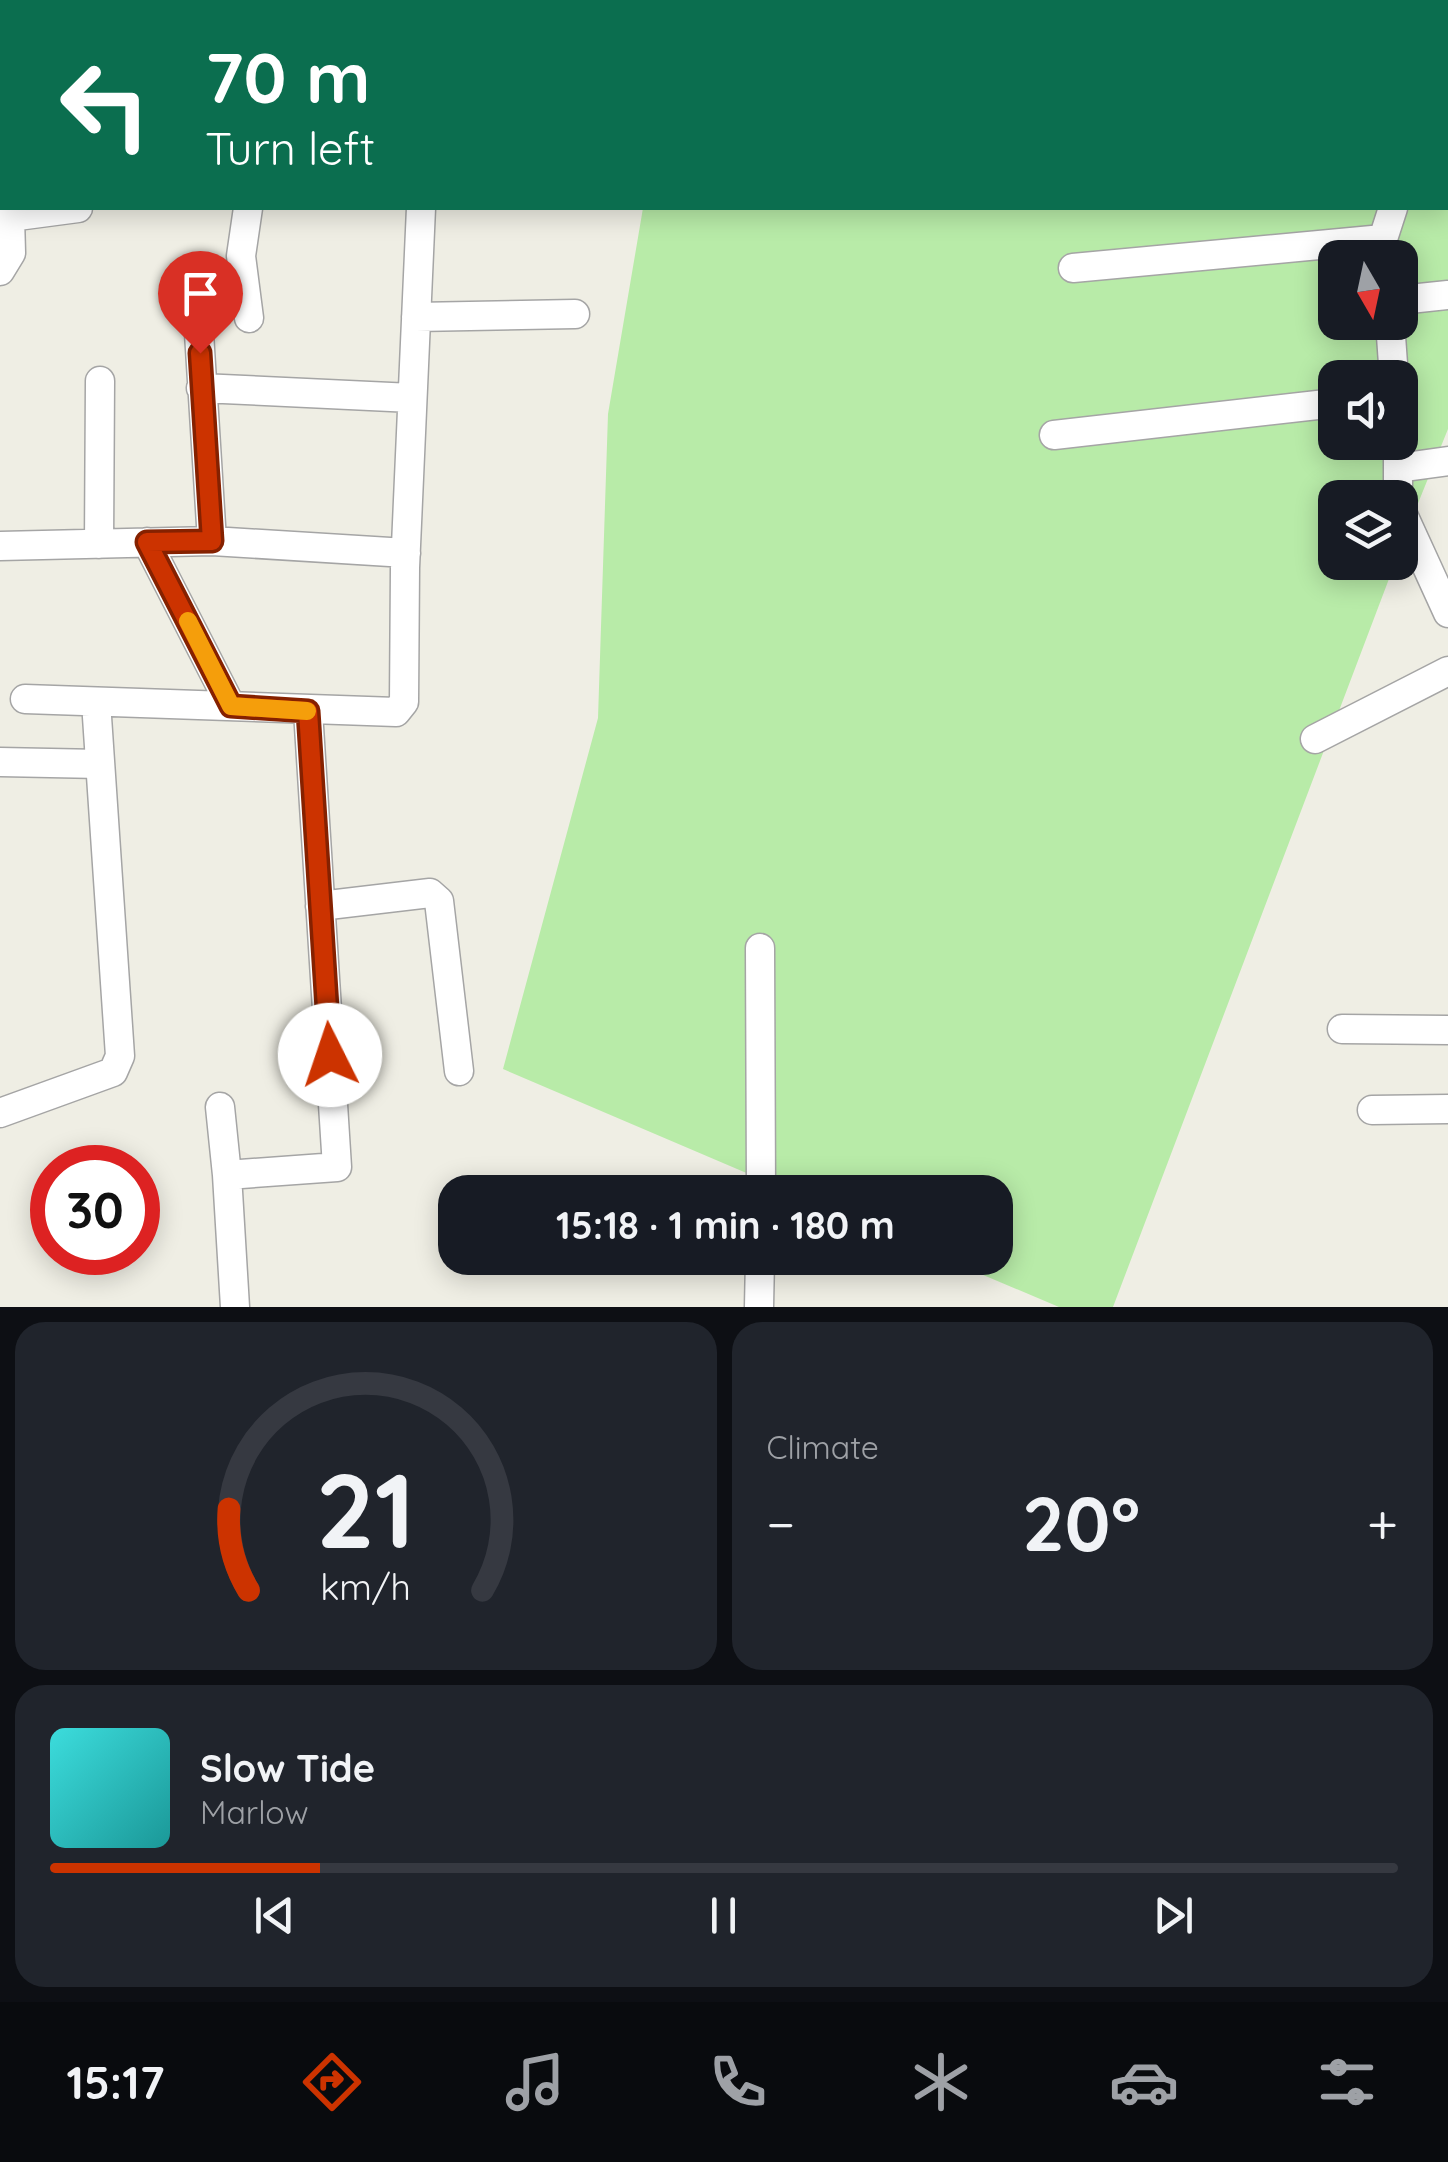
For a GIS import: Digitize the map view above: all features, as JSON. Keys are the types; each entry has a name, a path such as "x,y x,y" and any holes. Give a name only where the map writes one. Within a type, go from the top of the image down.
{"street":[{"path":"0,272 11,253 10,217 63,210"},
{"path":"248,210 240,256 249,318"},
{"path":"25,699 396,712 404,702 406,553 421,210"},
{"path":"1386,240 1393,210"},
{"path":"1073,268 1318,252"},
{"path":"1418,298 1448,295"},
{"path":"416,316 575,314"},
{"path":"198,317 212,541"},
{"path":"99,544 100,381"},
{"path":"202,388 412,398"},
{"path":"1054,435 1318,405"},
{"path":"1418,457 1448,461"},
{"path":"0,546 212,541 406,553"},
{"path":"147,542 231,706"},
{"path":"1418,548 1448,614"},
{"path":"1316,740 1448,671"},
{"path":"0,1113 113,1072 120,1056 96,702"},
{"path":"227,1174 337,1166 308,711"},
{"path":"0,762 100,764"},
{"path":"320,906 430,893 438,901 459,1071"},
{"path":"760,948 760,1175"},
{"path":"1342,1029 1448,1030"},
{"path":"220,1108 235,1307"},
{"path":"1372,1110 1448,1109"},
{"path":"759,1307 760,1275"}],"green space":[{"path":"643,210 1448,210 1448,429 1418,503 1418,480 1318,480 1318,580 1389,580 1113,1307 1059,1307 983,1275 1013,1275 1013,1175 751,1175 503,1069 598,718 608,414"}],"slow traffic":[{"path":"188,621 231,706 307,711"}],"route":[{"path":"200,353 212,541 147,542 231,706 308,711 330,1055"}]}
